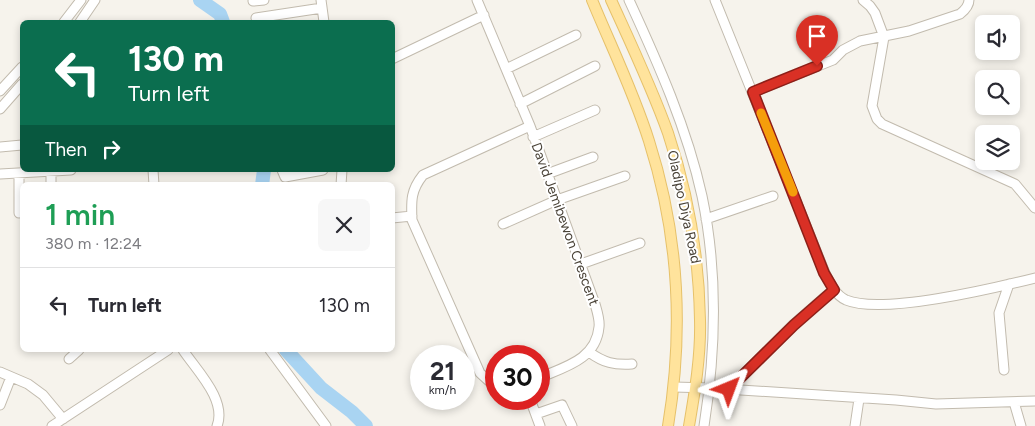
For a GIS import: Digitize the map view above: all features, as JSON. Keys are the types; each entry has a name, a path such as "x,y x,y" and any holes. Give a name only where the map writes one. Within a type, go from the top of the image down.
{"main road":[{"name":"Oladipo Diya Road","path":"592,0 642,122 661,183 669,226 676,274 678,323 674,387 668,426"},
{"name":"Oladipo Diya Road","path":"611,0 654,95 668,134 681,178 690,222 698,272 700,322 695,389 689,426"}],"street":[{"path":"65,20 80,0"},
{"path":"81,20 95,0"},
{"path":"253,1 264,0"},
{"name":"David Jemibewon Crescent","path":"477,0 530,126 596,304 599,326 597,338 589,352"},
{"path":"629,0 684,133 706,219 714,294 710,388 704,426"},
{"path":"715,0 824,273 834,290 844,299 864,304 916,302 1035,278"},
{"path":"863,0 875,13 884,37 872,106 877,119 882,124 1015,184 1035,208"},
{"path":"753,92 833,60 843,50 860,41 909,31 960,14 965,10 969,0"},
{"path":"256,18 321,4 324,20"},
{"path":"395,58 484,15"},
{"path":"506,70 576,35"},
{"path":"520,104 594,66"},
{"path":"0,91 20,69"},
{"path":"0,109 20,86"},
{"path":"534,137 595,110"},
{"name":"David Jemibewon Crescent","path":"485,378 480,373 412,220 411,203 414,186 423,175 530,126"},
{"path":"0,147 20,145"},
{"path":"547,174 593,157"},
{"path":"0,174 34,172"},
{"path":"283,172 285,177 312,172"},
{"path":"19,173 20,213"},
{"path":"503,224 557,200 625,176"},
{"path":"706,219 773,196"},
{"path":"395,217 412,216"},
{"path":"581,264 640,243"},
{"path":"1004,370 999,313 1009,284"},
{"path":"729,389 794,325 834,290"},
{"path":"69,359 78,352"},
{"path":"52,426 165,352"},
{"path":"185,352 218,404 220,415 216,426"},
{"path":"271,352 326,426"},
{"path":"550,373 578,362 589,352 608,363 632,364"},
{"path":"0,372 28,384 43,395 63,419"},
{"path":"0,405 11,377"},
{"path":"674,387 729,389 936,404 1035,401"},
{"path":"856,426 859,399"},
{"path":"1014,402 1021,426"},
{"path":"536,414 562,405 572,426"},
{"path":"534,410 540,426"}],"waterway":[{"path":"200,0 220,14 222,20"},
{"path":"262,182 264,172"},
{"path":"288,352 321,388 352,412 366,426"}],"slow traffic":[{"path":"761,113 793,192"}],"route":[{"path":"729,389 794,325 834,290 824,273 753,92 817,66"}]}
